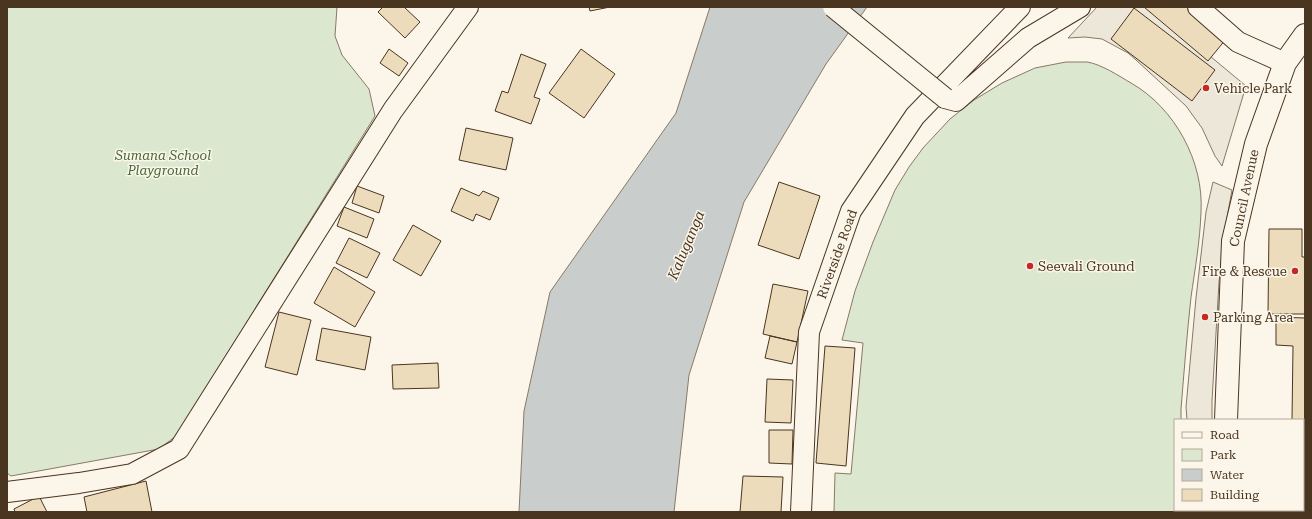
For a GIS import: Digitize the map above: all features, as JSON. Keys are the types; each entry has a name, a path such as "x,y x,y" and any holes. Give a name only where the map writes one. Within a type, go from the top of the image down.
{"main road":[{"name":"Council Avenue","path":"1226,419 1233,241 1256,144 1285,63 1305,35"}],"street":[{"path":"7,492 79,483 132,474 179,449 393,110 468,7"},
{"path":"833,7 945,98 956,101 1028,38 1080,7"},
{"name":"Riverside Road","path":"800,512 809,332 851,211 915,116 1020,7"},
{"path":"1198,7 1238,42 1285,63"}],"green space":[{"name":"Sumana School Playground","path":"7,7 337,7 335,36 342,55 369,89 375,116 176,436 159,449 11,476 7,473"},
{"name":"Seevali Ground","path":"1066,62 1087,62 1098,65 1121,77 1147,94 1161,107 1184,138 1192,156 1198,174 1201,193 1200,234 1191,297 1181,419 1174,419 1174,511 1185,512 834,512 835,473 851,474 863,343 842,340 855,291 873,242 895,190 923,148 950,119 974,100 1002,83 1035,68"}],"shaded area":[{"name":"Vehicle Park","path":"1097,7 1151,7 1246,86 1222,166 1215,156 1202,128 1186,106 1128,53 1102,39 1085,37 1068,38"},
{"name":"Parking Area","path":"1213,182 1232,190 1224,234 1219,282 1212,419 1187,419 1186,407 1196,298 1206,212"}],"water":[{"name":"Kaluganga","path":"710,7 867,7 826,64 744,202 689,375 674,512 519,512 524,411 550,292 676,113"}],"building":[{"path":"383,7 404,7 420,22 405,38 378,12"},
{"path":"589,7 610,7 590,11"},
{"path":"1144,7 1187,7 1226,39 1208,61"},
{"path":"1134,8 1215,70 1192,101 1111,39"},
{"path":"389,49 408,63 399,76 380,63"},
{"path":"581,49 615,74 584,118 549,93"},
{"path":"521,54 546,64 534,97 540,99 531,124 495,111 502,91 508,93"},
{"path":"466,128 513,138 506,170 459,160"},
{"path":"779,182 820,196 799,259 758,245"},
{"path":"357,186 384,196 379,213 352,203"},
{"path":"461,188 479,196 483,191 499,198 490,220 476,214 473,221 451,211"},
{"path":"344,207 374,219 367,238 337,226"},
{"path":"413,225 441,241 421,276 393,260"},
{"path":"1269,229 1302,229 1302,257 1305,257 1305,314 1268,314"},
{"path":"349,238 380,253 367,278 336,263"},
{"path":"334,267 375,292 355,327 314,303"},
{"path":"773,284 808,291 797,342 763,334"},
{"path":"279,312 311,320 297,375 265,367"},
{"path":"1276,317 1305,318 1305,447 1304,419 1292,419 1293,346 1276,345"},
{"path":"322,328 371,337 365,370 316,360"},
{"path":"770,336 797,342 792,364 765,358"},
{"path":"825,346 855,348 846,466 816,463"},
{"path":"438,363 439,388 393,389 392,365"},
{"path":"767,379 793,380 791,423 765,422"},
{"path":"769,430 793,430 792,464 769,463"},
{"path":"743,476 783,477 781,512 740,512"},
{"path":"146,481 152,512 87,512 84,497"},
{"path":"39,496 47,512 15,512 14,509"}],"place":[{"name":"Vehicle Park","path":"1206,88"},
{"name":"Seevali Ground","path":"1030,266"},
{"name":"Fire & Rescue","path":"1295,271"},
{"name":"Parking Area","path":"1205,317"}]}
